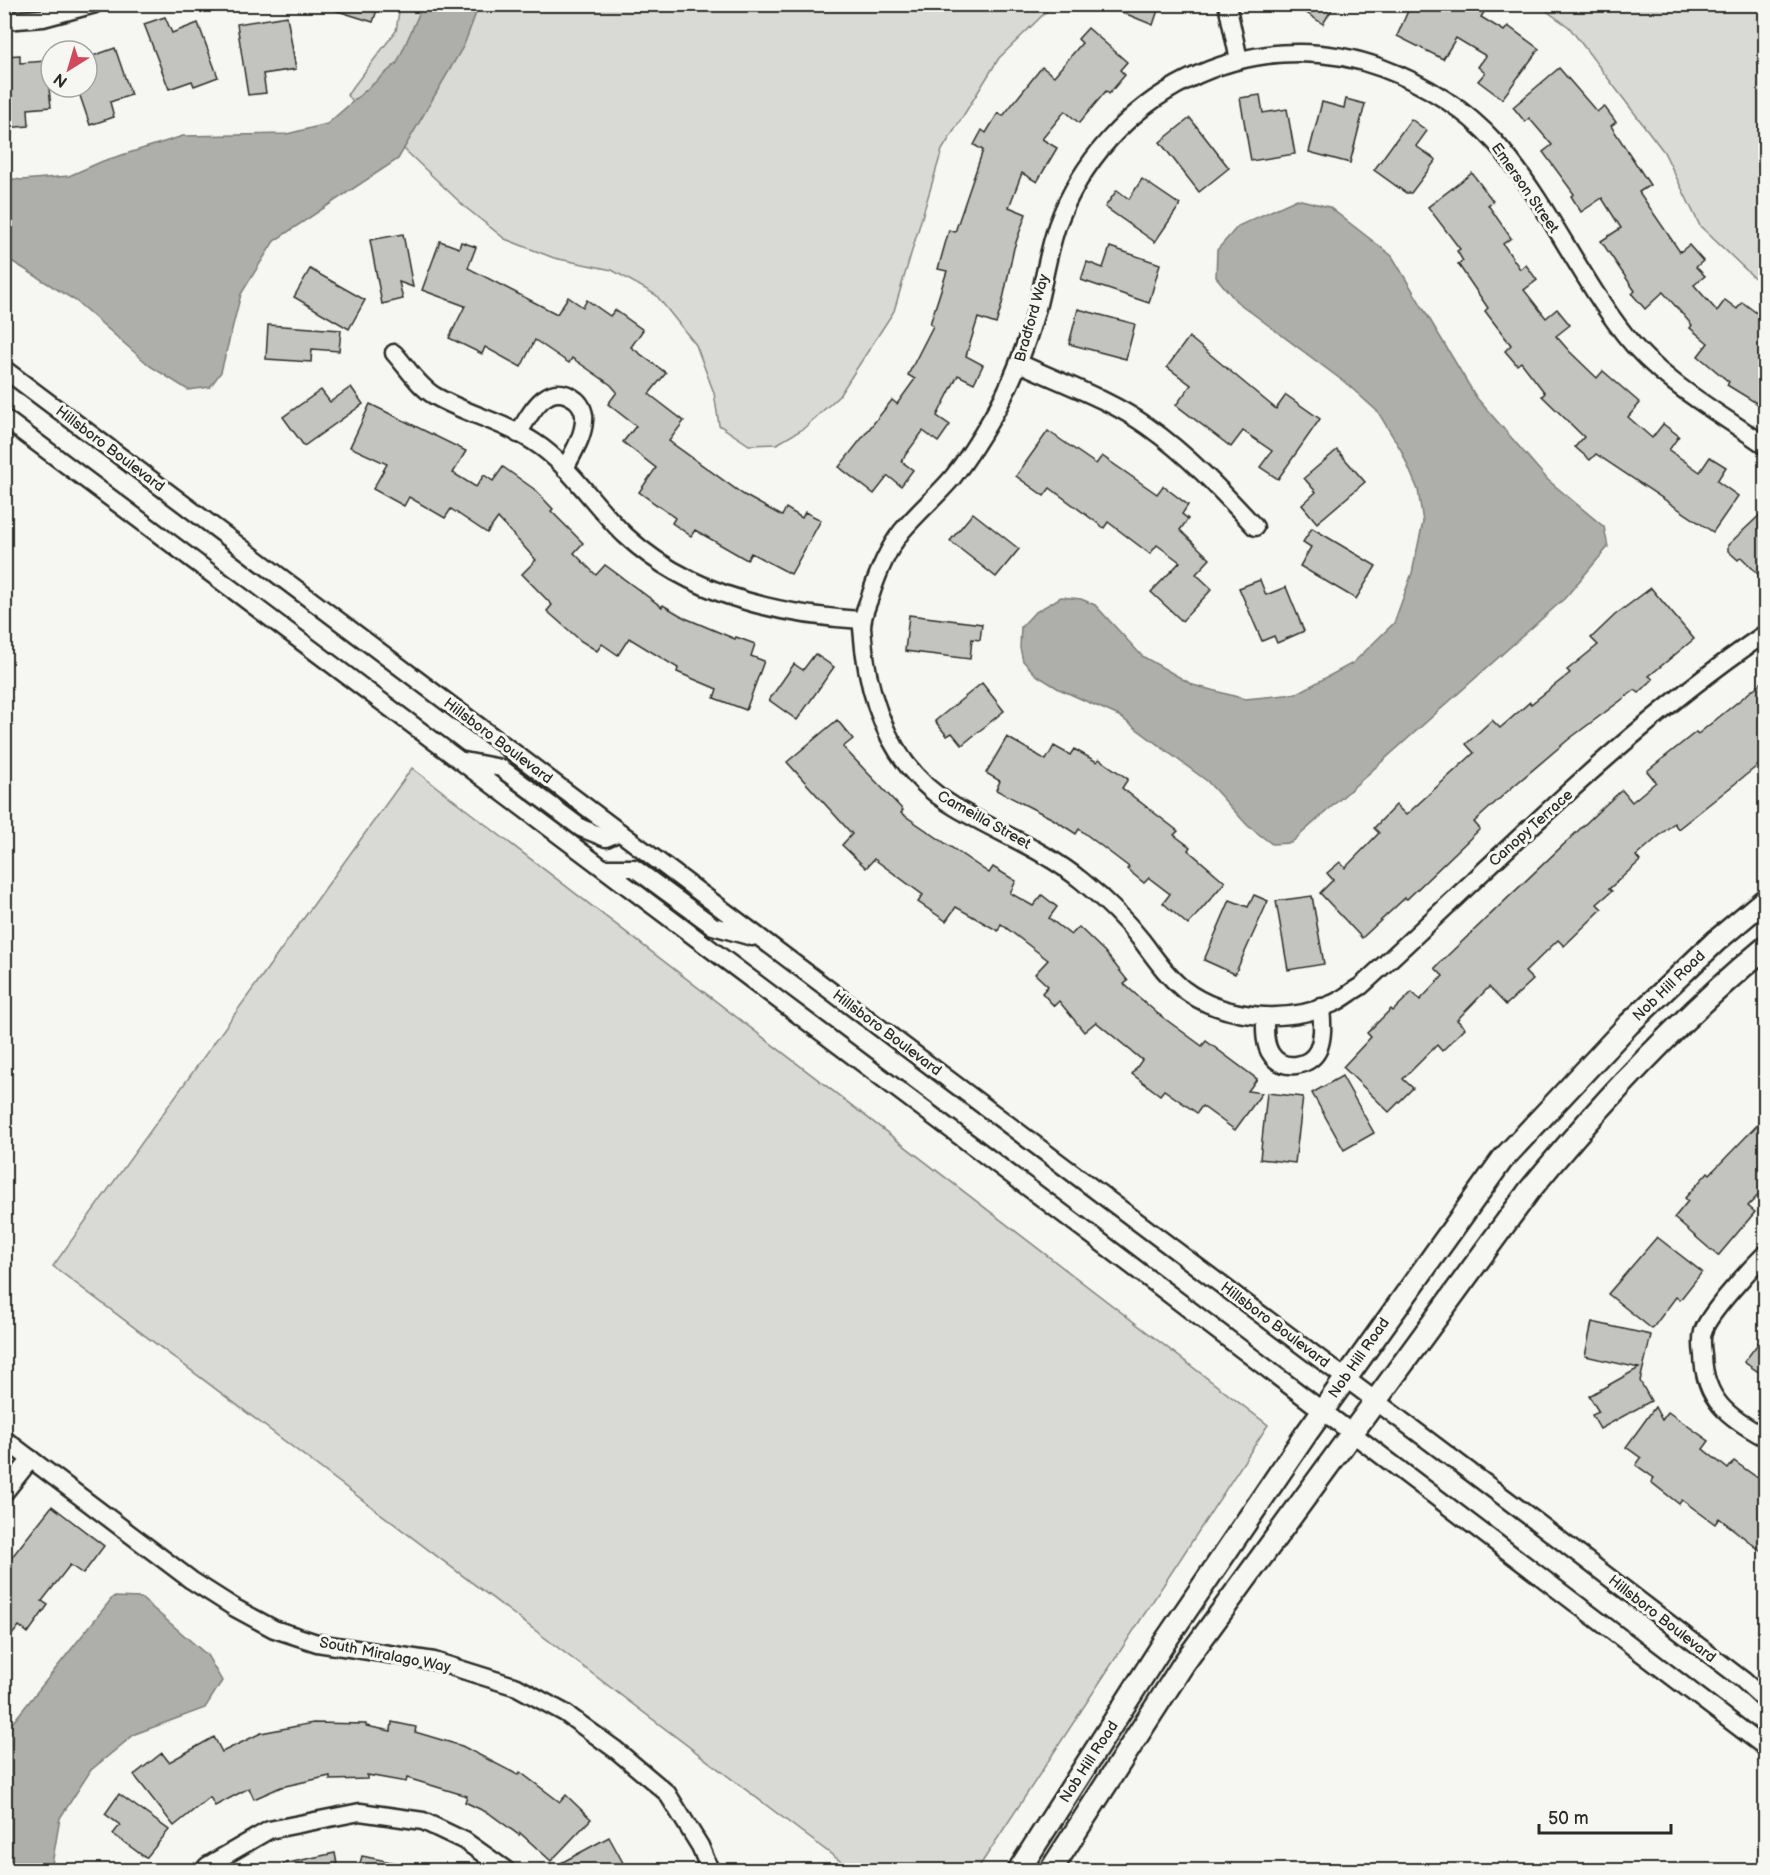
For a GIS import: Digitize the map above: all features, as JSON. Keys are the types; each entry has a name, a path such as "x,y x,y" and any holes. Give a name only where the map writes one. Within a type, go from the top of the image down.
{"main road":[{"name":"Nob Hill Road","path":"1019,1870 1162,1646 1322,1410 1502,1160 1629,1024 1716,941 1766,899"},
{"name":"Nob Hill Road","path":"1051,1870 1184,1663 1530,1191 1577,1132 1662,1041 1766,947"}],"street":[{"path":"4,21 43,18 95,4"},
{"path":"1227,4 1239,60"},
{"name":"Emerson Street","path":"1239,60 1277,52 1346,57 1412,80 1444,97 1497,144 1539,204 1585,279 1628,340 1664,374 1705,406 1766,446"},
{"name":"Bradford Way","path":"862,620 878,576 900,533 952,478 976,445 1019,363 1056,228 1089,164 1105,142 1128,121 1177,84 1239,60"},
{"path":"394,353 433,395 533,441 554,457 628,537 661,562 736,599 771,609 821,618 862,620"},
{"path":"1019,363 1112,405 1146,425 1213,481 1255,526"},
{"name":"Hillsboro Boulevard","path":"4,369 1376,1401 1677,1630 1766,1701"},
{"path":"518,434 543,398 554,392 568,394 580,403 585,418 582,433 565,469"},
{"path":"4,418 605,868 1766,1748"},
{"name":"Cameilla Street","path":"862,620 874,702 887,738 924,785 951,805 1052,858 1084,882 1116,912 1164,970 1185,990 1207,1003 1235,1012 1265,1017 1294,1015"},
{"name":"Canopy Terrace","path":"1294,1015 1335,1003 1361,986 1640,729 1722,663 1766,633"},
{"path":"460,760 501,768 581,828 606,838 620,832"},
{"path":"605,868 634,868 713,926 762,940"},
{"path":"1265,1017 1266,1041 1272,1056 1280,1063 1291,1066 1312,1058 1318,1051 1322,1032 1321,1007"},
{"path":"1766,1252 1703,1331 1703,1366 1708,1390 1739,1424 1766,1438"},
{"name":"South Miralago Way","path":"4,1439 191,1580 274,1629 316,1643 434,1661 517,1687 565,1713 616,1750 667,1793 700,1846 710,1870"},
{"path":"4,1493 31,1459"},
{"path":"207,1866 269,1830 360,1812 423,1821 465,1841 506,1870"}],"shaded area":[{"path":"400,5 1053,5 999,58 942,150 894,311 839,396 803,429 777,444 749,445 719,425 714,393 696,345 656,295 612,270 554,258 505,239 465,207 347,95 396,31"},
{"path":"423,5 479,5 464,45 398,159 274,241 241,294 221,372 210,387 188,390 150,366 76,301 5,257 5,178 22,180 69,176 103,161 183,136 287,134 327,124 397,63"},
{"path":"1538,5 1765,5 1765,288 1700,226 1664,152 1569,27"},
{"path":"1297,199 1329,207 1392,256 1476,397 1548,480 1604,527 1608,547 1565,598 1291,843 1272,844 1248,826 1207,781 1119,716 1059,689 1036,675 1023,661 1020,648 1021,627 1034,613 1061,597 1081,599 1095,605 1142,656 1193,685 1245,699 1296,694 1353,663 1394,623 1412,573 1423,522 1418,490 1401,450 1378,412 1347,384 1236,301 1216,277 1217,250 1238,226"},
{"path":"412,768 1268,1425 977,1870 852,1870 53,1266"},
{"path":"113,1597 141,1598 207,1655 222,1681 205,1708 135,1734 91,1770 60,1818 51,1870 5,1870 5,1732"}],"building":[{"path":"329,4 379,4 373,22 328,8"},
{"path":"1102,4 1160,4 1153,25"},
{"path":"1293,4 1335,4 1323,24"},
{"path":"1411,4 1489,4 1481,17 1504,31 1508,26 1539,49 1502,99 1478,81 1485,73 1478,67 1486,56 1456,38 1443,59 1397,36"},
{"path":"287,16 296,69 263,74 266,93 248,95 237,24"},
{"path":"165,17 172,33 198,23 218,77 194,86 192,81 169,89 144,24"},
{"path":"1088,28 1127,62 1120,70 1125,75 1109,94 1106,91 1079,123 1065,111 1042,139 1057,148 1037,182 1022,173 1009,207 1026,214 1014,248 996,324 978,318 966,356 983,365 974,383 958,375 937,416 950,425 938,442 923,431 901,461 913,470 901,486 888,476 874,494 839,467 892,400 897,404 915,379 908,375 933,326 930,324 947,271 938,269 949,230 955,232 983,150 974,145 982,130 986,133 998,113 1003,116 1042,67 1054,76 1082,43 1078,39"},
{"path":"115,48 131,95 110,102 114,117 90,125 81,99 99,99 99,54"},
{"path":"20,55 20,63 39,62 39,99 50,99 51,107 28,109 29,126 4,128 4,56"},
{"path":"1559,68 1597,112 1604,106 1616,122 1611,126 1650,185 1639,192 1680,252 1689,245 1703,261 1696,267 1705,276 1694,285 1717,311 1725,300 1737,309 1742,302 1766,320 1766,409 1727,385 1729,382 1698,356 1708,343 1690,328 1692,325 1663,292 1645,309 1632,294 1635,291 1601,241 1621,228 1602,198 1581,212 1571,196 1574,194 1543,152 1552,145 1529,118 1525,122 1513,107"},
{"path":"1260,95 1263,113 1287,109 1295,154 1251,161 1240,98"},
{"path":"1346,99 1365,104 1350,163 1309,152 1322,102 1344,108"},
{"path":"1190,118 1229,168 1199,192 1160,142"},
{"path":"1411,119 1427,131 1416,146 1436,160 1411,193 1406,193 1374,170"},
{"path":"1472,173 1493,201 1488,205 1511,238 1503,244 1520,269 1526,265 1537,280 1524,290 1546,318 1557,309 1570,325 1556,336 1597,378 1603,371 1640,403 1628,417 1652,438 1663,424 1679,436 1669,450 1700,472 1710,457 1726,467 1717,481 1738,496 1713,532 1596,454 1590,460 1575,447 1584,437 1542,396 1545,393 1521,362 1517,365 1505,351 1511,345 1485,311 1488,308 1458,264 1463,261 1457,251 1460,249 1428,207"},
{"path":"1142,179 1180,205 1155,242 1105,207 1117,190 1129,199"},
{"path":"403,234 413,287 399,282 403,299 382,304 370,240"},
{"path":"440,241 459,248 461,242 476,247 468,268 557,314 568,297 583,307 587,300 610,316 615,310 643,330 631,347 666,373 649,394 684,421 669,441 744,495 782,516 786,508 802,518 805,512 821,520 791,574 751,553 747,560 695,530 691,536 672,523 675,518 639,492 656,468 623,442 636,426 608,404 617,392 611,385 572,358 569,363 535,340 521,367 485,347 482,354 449,338 465,306 422,290"},
{"path":"1110,247 1160,264 1149,303 1081,280 1087,262 1103,268"},
{"path":"310,269 365,300 349,329 294,297"},
{"path":"1078,309 1135,324 1126,359 1069,344"},
{"path":"268,325 341,330 339,351 312,349 311,362 266,359"},
{"path":"1189,337 1276,409 1286,395 1320,419 1278,479 1260,467 1272,451 1243,431 1231,447 1176,405 1191,385 1167,367"},
{"path":"351,387 363,404 304,446 283,417 321,390 330,402"},
{"path":"370,404 466,451 453,473 476,487 484,475 493,481 503,467 534,489 553,509 551,511 583,543 574,553 596,575 605,565 662,607 663,605 685,618 735,639 736,637 755,644 751,656 764,661 746,710 714,698 717,689 677,672 678,668 629,638 618,655 602,644 597,651 581,641 547,611 552,605 522,574 536,560 498,518 487,533 451,509 445,518 409,497 404,506 373,489 387,464 350,447"},
{"path":"1048,431 1096,464 1102,456 1157,494 1163,486 1188,505 1182,514 1188,519 1180,530 1210,559 1196,574 1212,589 1182,621 1151,592 1180,562 1157,545 1150,554 1108,522 1104,528 1050,488 1044,496 1016,476"},
{"path":"1337,450 1365,482 1317,523 1302,505 1316,492 1304,478"},
{"path":"1766,509 1766,582 1741,557 1738,560 1728,551 1728,545"},
{"path":"973,513 1019,549 996,577 950,541"},
{"path":"1312,528 1376,566 1356,599 1300,566 1311,547 1303,542"},
{"path":"1260,580 1266,595 1286,587 1304,631 1277,643 1274,636 1262,641 1239,588"},
{"path":"1651,588 1694,639 1649,676 1653,679 1639,693 1635,690 1569,739 1509,790 1474,822 1480,829 1407,899 1405,898 1362,938 1320,893 1333,880 1327,873 1340,862 1345,868 1379,833 1374,828 1396,805 1406,815 1474,753 1466,744 1492,720 1500,728 1530,702 1531,704 1570,673 1567,670 1598,645 1591,638 1615,615"},
{"path":"909,615 982,624 980,640 972,639 970,659 905,651"},
{"path":"815,654 834,667 797,720 769,700 794,664 803,670"},
{"path":"1766,679 1766,759 1678,829 1674,823 1636,856 1640,861 1609,889 1612,891 1597,904 1602,909 1564,946 1558,940 1525,972 1533,980 1506,1005 1489,987 1457,1020 1465,1028 1442,1051 1437,1045 1403,1079 1413,1088 1389,1112 1343,1067 1371,1037 1367,1033 1412,992 1420,1000 1443,976 1435,968 1622,790 1632,802 1656,782 1647,771 1696,732 1698,734"},
{"path":"982,683 1004,711 962,745 952,733 947,736 935,721"},
{"path":"837,720 853,739 843,747 903,810 901,813 989,873 993,867 1016,881 1010,893 1033,906 1042,895 1057,907 1049,918 1071,935 1079,927 1105,952 1128,981 1124,984 1157,1013 1202,1046 1206,1041 1257,1079 1248,1091 1262,1093 1235,1130 1202,1106 1197,1113 1164,1090 1160,1095 1132,1074 1142,1060 1096,1022 1084,1032 1059,1001 1054,1006 1042,993 1048,986 1035,974 1048,960 1001,924 998,931 956,907 946,921 918,902 923,895 874,859 866,868 842,845 852,834 787,762"},
{"path":"1007,737 1046,760 1054,746 1070,755 1074,749 1097,762 1099,759 1128,779 1122,788 1178,831 1174,835 1190,847 1188,850 1225,882 1188,925 1163,903 1170,894 1149,878 1144,883 1127,869 1129,867 1079,829 1076,834 1053,819 996,790 1000,781 986,773"},
{"path":"1254,895 1268,901 1235,974 1204,960 1230,900 1248,907"},
{"path":"1312,896 1324,964 1288,970 1276,901"},
{"path":"1342,1076 1374,1133 1344,1150 1312,1093"},
{"path":"1267,1093 1303,1097 1295,1163 1260,1159"},
{"path":"1766,1116 1766,1187 1748,1206 1755,1212 1718,1256 1674,1218 1688,1201 1685,1198 1708,1172 1710,1174"},
{"path":"1657,1237 1702,1272 1680,1300 1676,1297 1652,1329 1608,1294"},
{"path":"1592,1322 1651,1335 1640,1381 1651,1401 1600,1429 1592,1415 1599,1412 1589,1396 1639,1368 1585,1356"},
{"path":"1766,1333 1766,1377 1744,1362"},
{"path":"1655,1407 1662,1420 1668,1412 1709,1441 1703,1449 1728,1469 1734,1461 1766,1484 1766,1555 1719,1518 1715,1524 1682,1500 1679,1504 1651,1482 1654,1478 1636,1465 1641,1458 1626,1447"},
{"path":"52,1506 104,1546 83,1574 70,1565 42,1601 48,1605 28,1633 19,1626 4,1645 4,1567"},
{"path":"392,1722 416,1727 415,1732 462,1746 518,1775 520,1772 560,1802 566,1795 591,1819 551,1861 520,1833 519,1835 490,1814 465,1802 467,1796 407,1778 406,1782 367,1775 367,1779 330,1780 330,1776 281,1787 254,1799 249,1788 215,1806 210,1797 174,1826 134,1775 162,1753 169,1762 214,1737 222,1752 261,1733 313,1723 366,1724 366,1726 391,1731"},
{"path":"119,1794 169,1830 146,1858 113,1834 120,1825 105,1814"},
{"path":"609,1837 627,1870 548,1870"},
{"path":"335,1853 338,1870 284,1870 283,1864"},
{"path":"362,1856 401,1864 400,1870 358,1870"}]}
